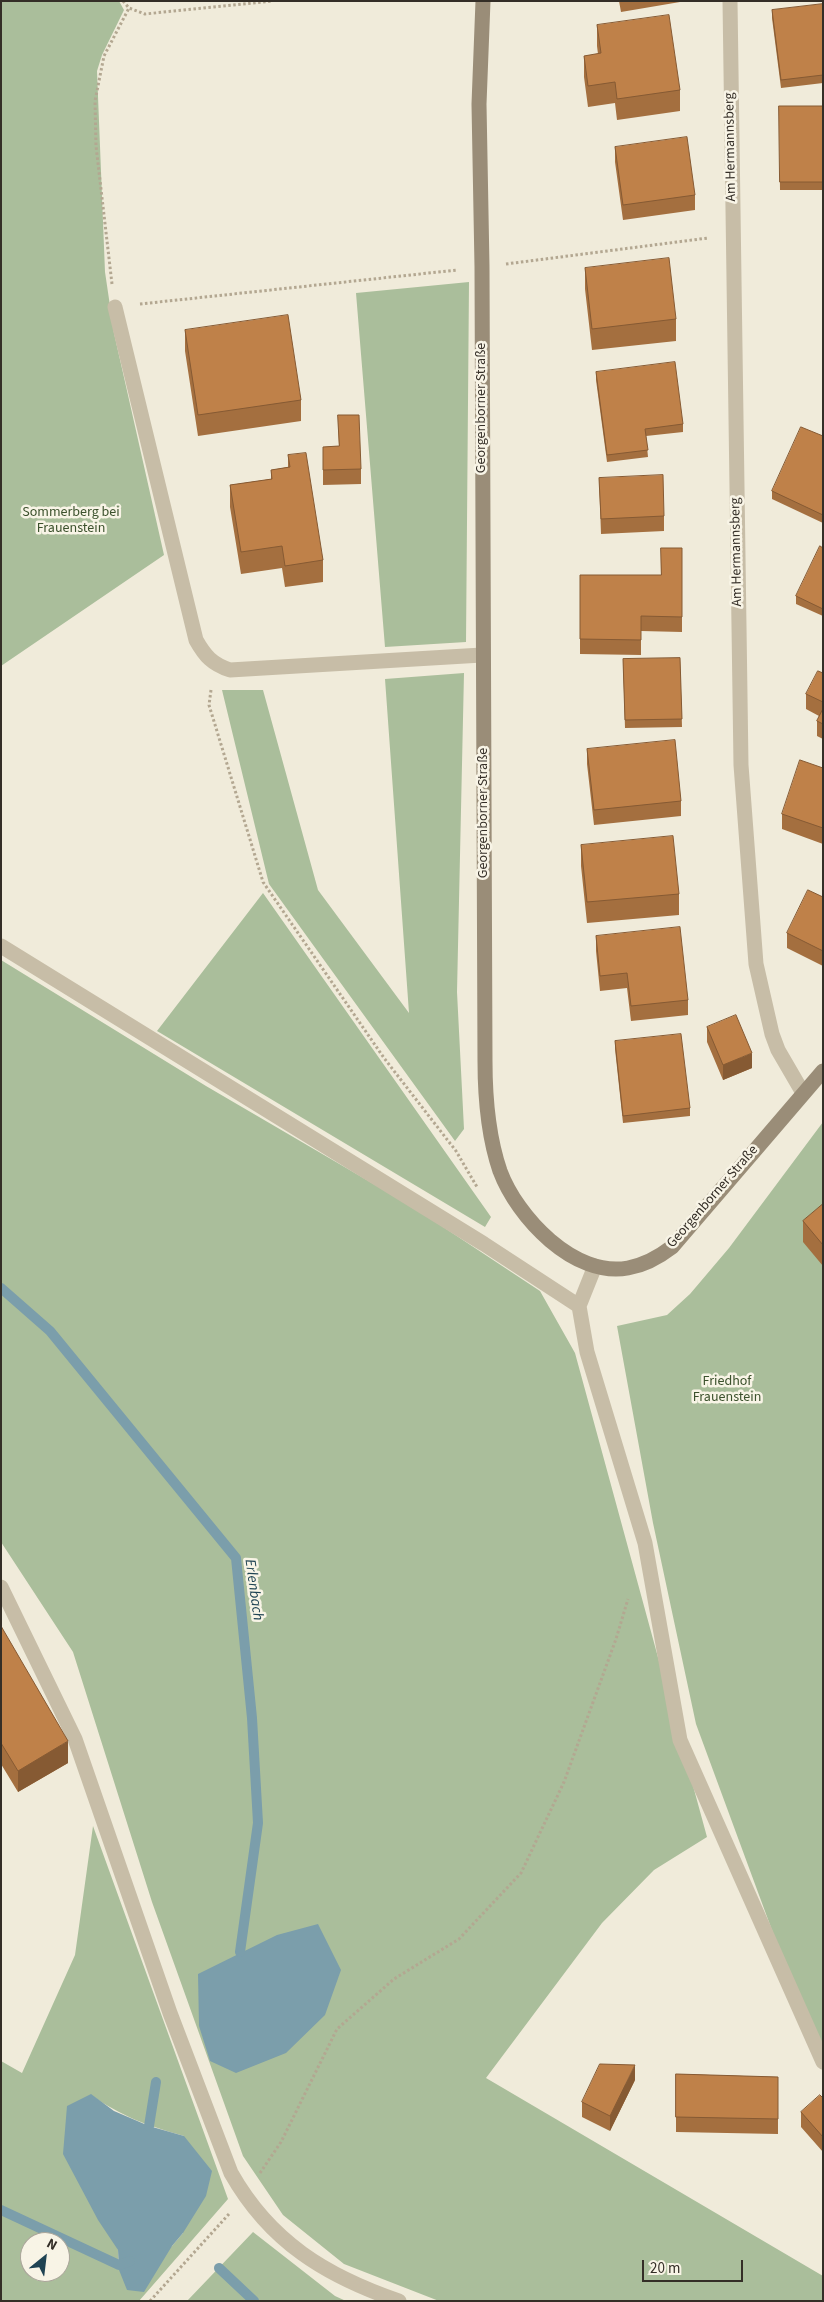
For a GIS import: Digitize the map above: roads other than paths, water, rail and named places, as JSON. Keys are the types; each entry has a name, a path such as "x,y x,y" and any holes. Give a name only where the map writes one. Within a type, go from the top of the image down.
{"main road":[{"name":"Georgenborner Straße","path":"483,1 479,104 482,267 485,1061 488,1117 500,1172 514,1199 527,1216 558,1246 595,1266 627,1268 658,1257 672,1247 823,1071"}],"street":[{"name":"Am Hermannsberg","path":"730,1 737,606 741,764 756,964 772,1034 778,1050 803,1093"},
{"path":"115,307 196,640 206,657 216,665 230,670 482,655"},
{"path":"1,946 484,1244 579,1306"},
{"path":"595,1266 579,1306 587,1352 645,1543 680,1740 823,2062"},
{"path":"3,1594 76,1739 167,2004 216,2139 244,2197 266,2222 314,2262 365,2289 399,2301"}],"water":[{"path":"318,1924 341,1970 325,2015 286,2053 236,2073 210,2061 199,2026 198,1974 277,1935"},
{"path":"91,2094 114,2111 149,2126 184,2136 212,2171 206,2196 144,2292 127,2290 119,2270 118,2250 98,2220 63,2154 67,2106"}],"waterway":[{"name":"Erlenbach","path":"1,1288 50,1331 236,1558 252,1718 258,1823 240,1952"},
{"name":"Erlenbach","path":"149,2126 156,2082"},
{"name":"Erlenbach","path":"1,2210 119,2265 130,2261"},
{"name":"Erlenbach","path":"219,2268 254,2301"}],"park label":[{"name":"Sommerberg bei Frauenstein","path":"71,522"},
{"name":"Friedhof Frauenstein","path":"727,1390"}]}
